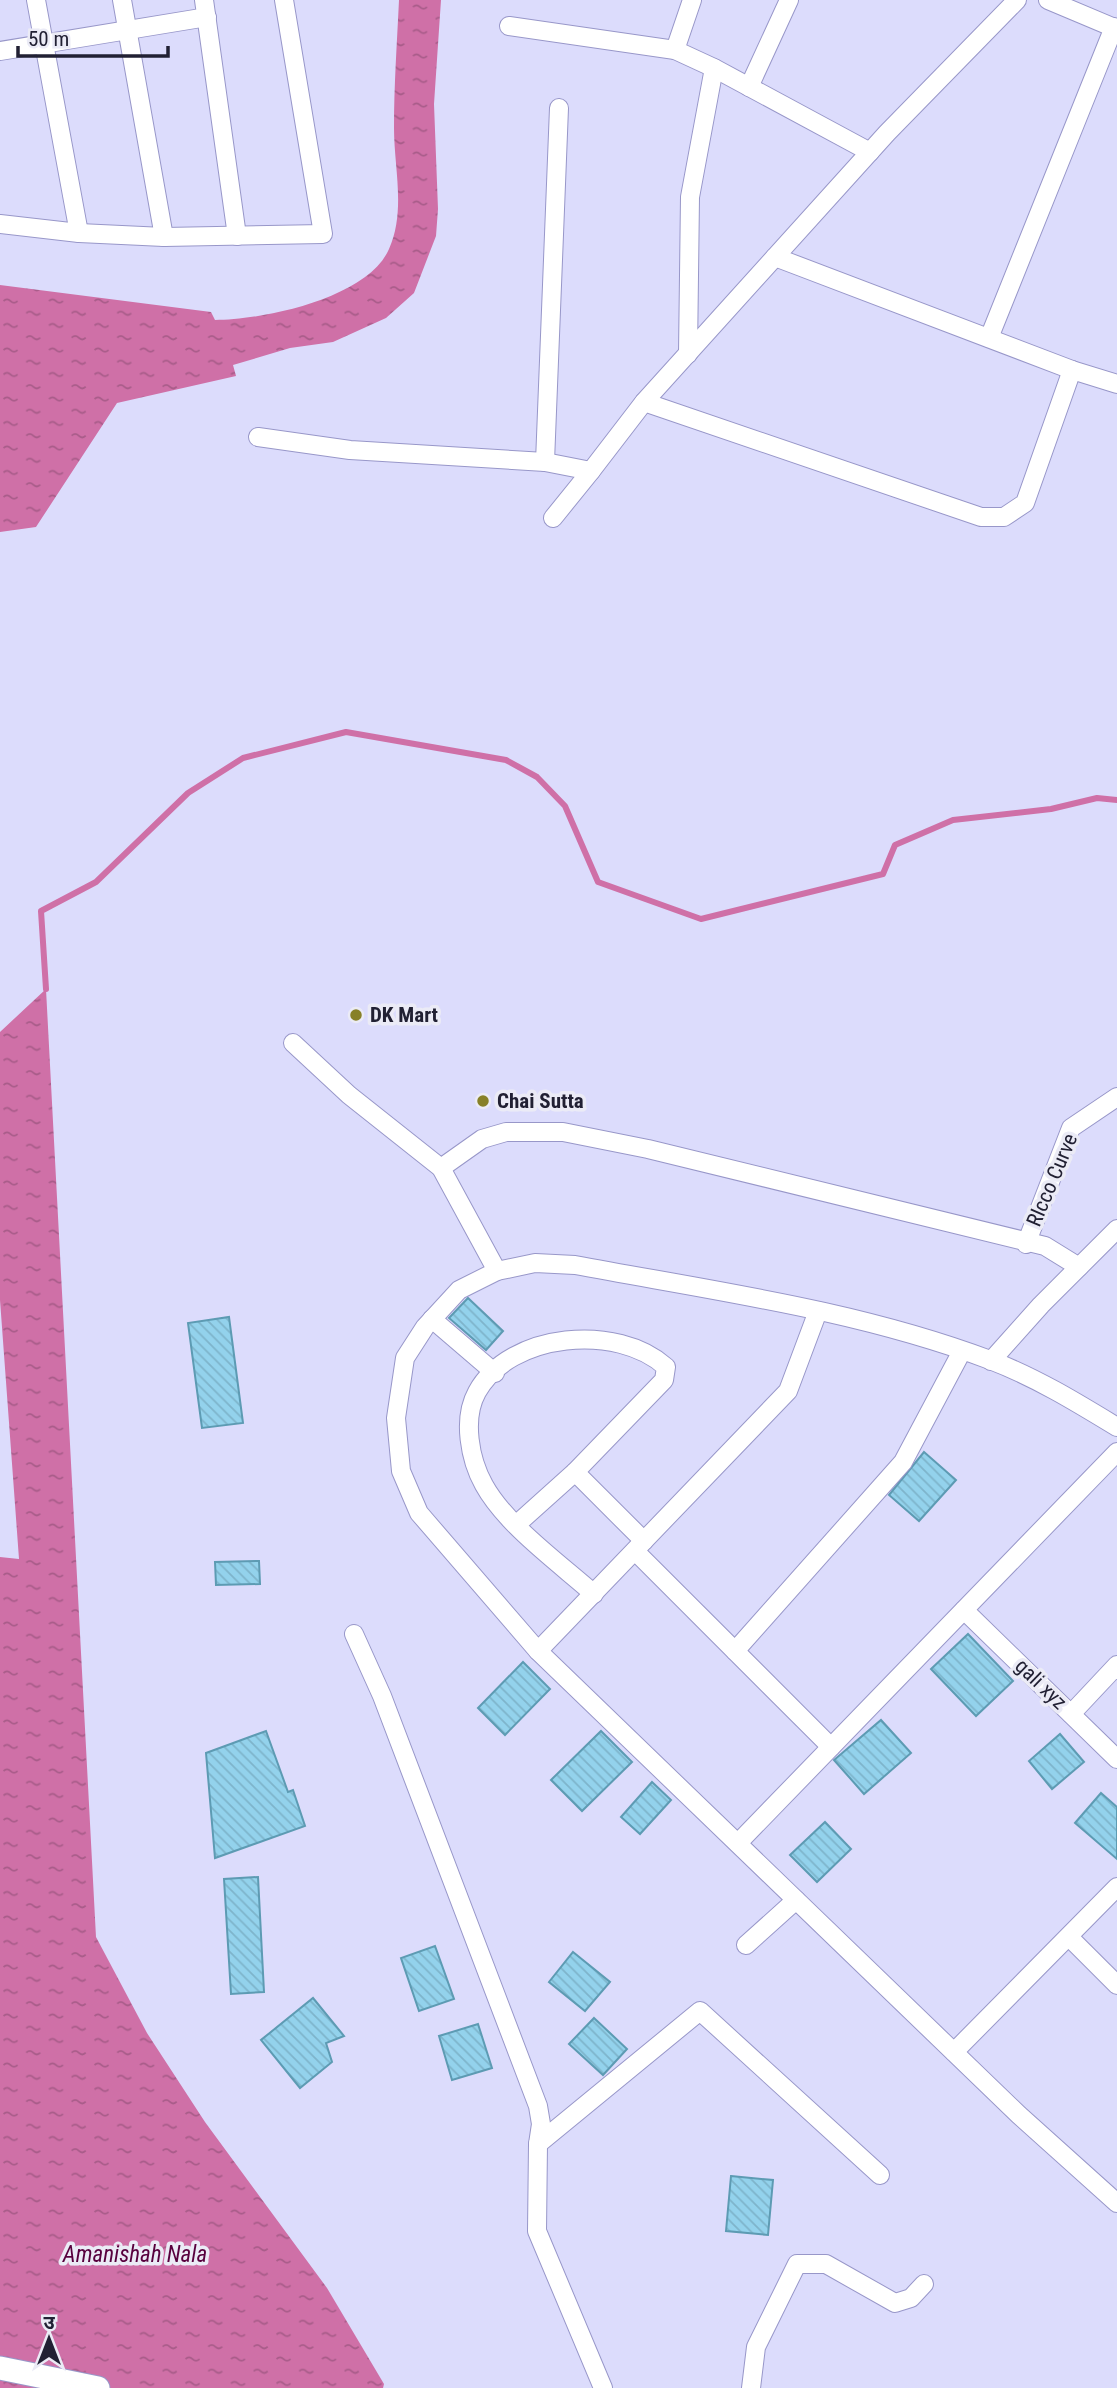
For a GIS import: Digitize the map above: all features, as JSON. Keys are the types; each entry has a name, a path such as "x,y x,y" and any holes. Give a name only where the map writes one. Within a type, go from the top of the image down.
{"street":[{"path":"36,0 79,233"},
{"path":"122,0 164,237"},
{"path":"0,224 79,233 164,237 323,234 284,0"},
{"path":"675,50 692,0"},
{"path":"749,87 789,0"},
{"path":"553,518 644,402 870,152 1017,0"},
{"path":"989,338 1115,28 1048,0"},
{"path":"0,51 127,32 205,8 237,236"},
{"path":"509,26 675,50 714,68 870,152"},
{"path":"688,354 690,197 714,68"},
{"path":"545,462 559,108"},
{"path":"775,257 1072,370 1116,380"},
{"path":"644,402 981,517 1004,517 1025,503 1072,370"},
{"path":"258,437 350,450 545,462 591,471"},
{"path":"293,1043 349,1095 441,1168 497,1270"},
{"name":"RIcco Curve","path":"1026,1244 1071,1128 1117,1097"},
{"path":"441,1168 482,1139 506,1132 563,1132 674,1155 1026,1244 1045,1246 1079,1267"},
{"path":"991,1361 1117,1229"},
{"path":"1117,1427 1052,1388 962,1351 818,1311 575,1265 535,1263 497,1270 459,1290 432,1319 405,1358 396,1418 401,1471 419,1513 538,1651 954,2052 1117,2203"},
{"path":"538,1651 788,1391 818,1311"},
{"path":"432,1319 495,1373"},
{"path":"516,1525 575,1472 664,1380 666,1367 653,1356 606,1340 549,1342 524,1350 495,1373 477,1392 469,1425 473,1457 484,1486 516,1525 594,1594"},
{"path":"735,1651 902,1462 962,1351"},
{"path":"738,1843 1117,1452"},
{"path":"575,1472 735,1651 831,1747"},
{"name":"gali xyz","path":"964,1610 1117,1759"},
{"path":"354,1634 382,1696 538,2106 541,2124 538,2144 537,2231 603,2388"},
{"path":"1071,1714 1117,1665"},
{"path":"954,2052 1070,1938 1117,1887"},
{"path":"746,1945 796,1900"},
{"path":"1070,1938 1117,1985"},
{"path":"538,2144 700,2011 880,2175"},
{"path":"751,2388 756,2347 797,2264 826,2264 895,2303 911,2298 924,2284"},
{"path":"0,2368 99,2388"}],"water":[{"path":"399,0 441,0 434,104 438,209 436,236 414,293 386,318 333,342 290,348 233,365 236,376 117,403 36,527 0,532 0,285 211,312 215,320 259,316 286,310 312,303 360,281 377,266 389,249 397,220 394,112"},
{"name":"Amanishah Nala","path":"46,989 96,1937 147,2033 205,2122 327,2288 384,2384 383,2388 0,2388 0,1557 19,1559 0,1300 0,1032"}],"building":[{"path":"468,1298 503,1331 486,1350 449,1318"},
{"path":"229,1317 243,1423 202,1428 188,1323"},
{"path":"924,1452 956,1480 919,1521 889,1495"},
{"path":"259,1561 260,1584 216,1585 215,1562"},
{"path":"968,1634 1013,1681 976,1716 931,1669"},
{"path":"523,1662 550,1689 505,1735 478,1708"},
{"path":"881,1720 911,1753 864,1794 834,1760"},
{"path":"266,1731 288,1792 293,1790 305,1826 215,1858 206,1753"},
{"path":"601,1731 632,1762 582,1811 551,1780"},
{"path":"1060,1734 1084,1762 1052,1789 1029,1761"},
{"path":"652,1782 671,1800 640,1834 621,1817"},
{"path":"1101,1793 1117,1807 1117,1859 1075,1823"},
{"path":"825,1822 851,1849 817,1882 790,1855"},
{"path":"258,1877 264,1992 231,1994 224,1879"},
{"path":"435,1946 454,1999 419,2011 401,1958"},
{"path":"573,1952 610,1982 585,2011 549,1982"},
{"path":"313,1998 344,2036 326,2043 332,2062 300,2088 261,2040"},
{"path":"594,2018 627,2049 603,2075 569,2044"},
{"path":"478,2024 492,2068 452,2080 439,2036"},
{"path":"731,2176 773,2180 768,2235 726,2231"}],"waterway":[{"path":"46,989 41,911 96,882 188,793 243,758 346,732 506,760 537,777 565,806 598,882 701,919 883,874 895,845 953,820 1051,809 1097,798 1117,800"}],"place":[{"name":"DK Mart","path":"356,1015"},
{"name":"Chai Sutta","path":"483,1101"}]}
